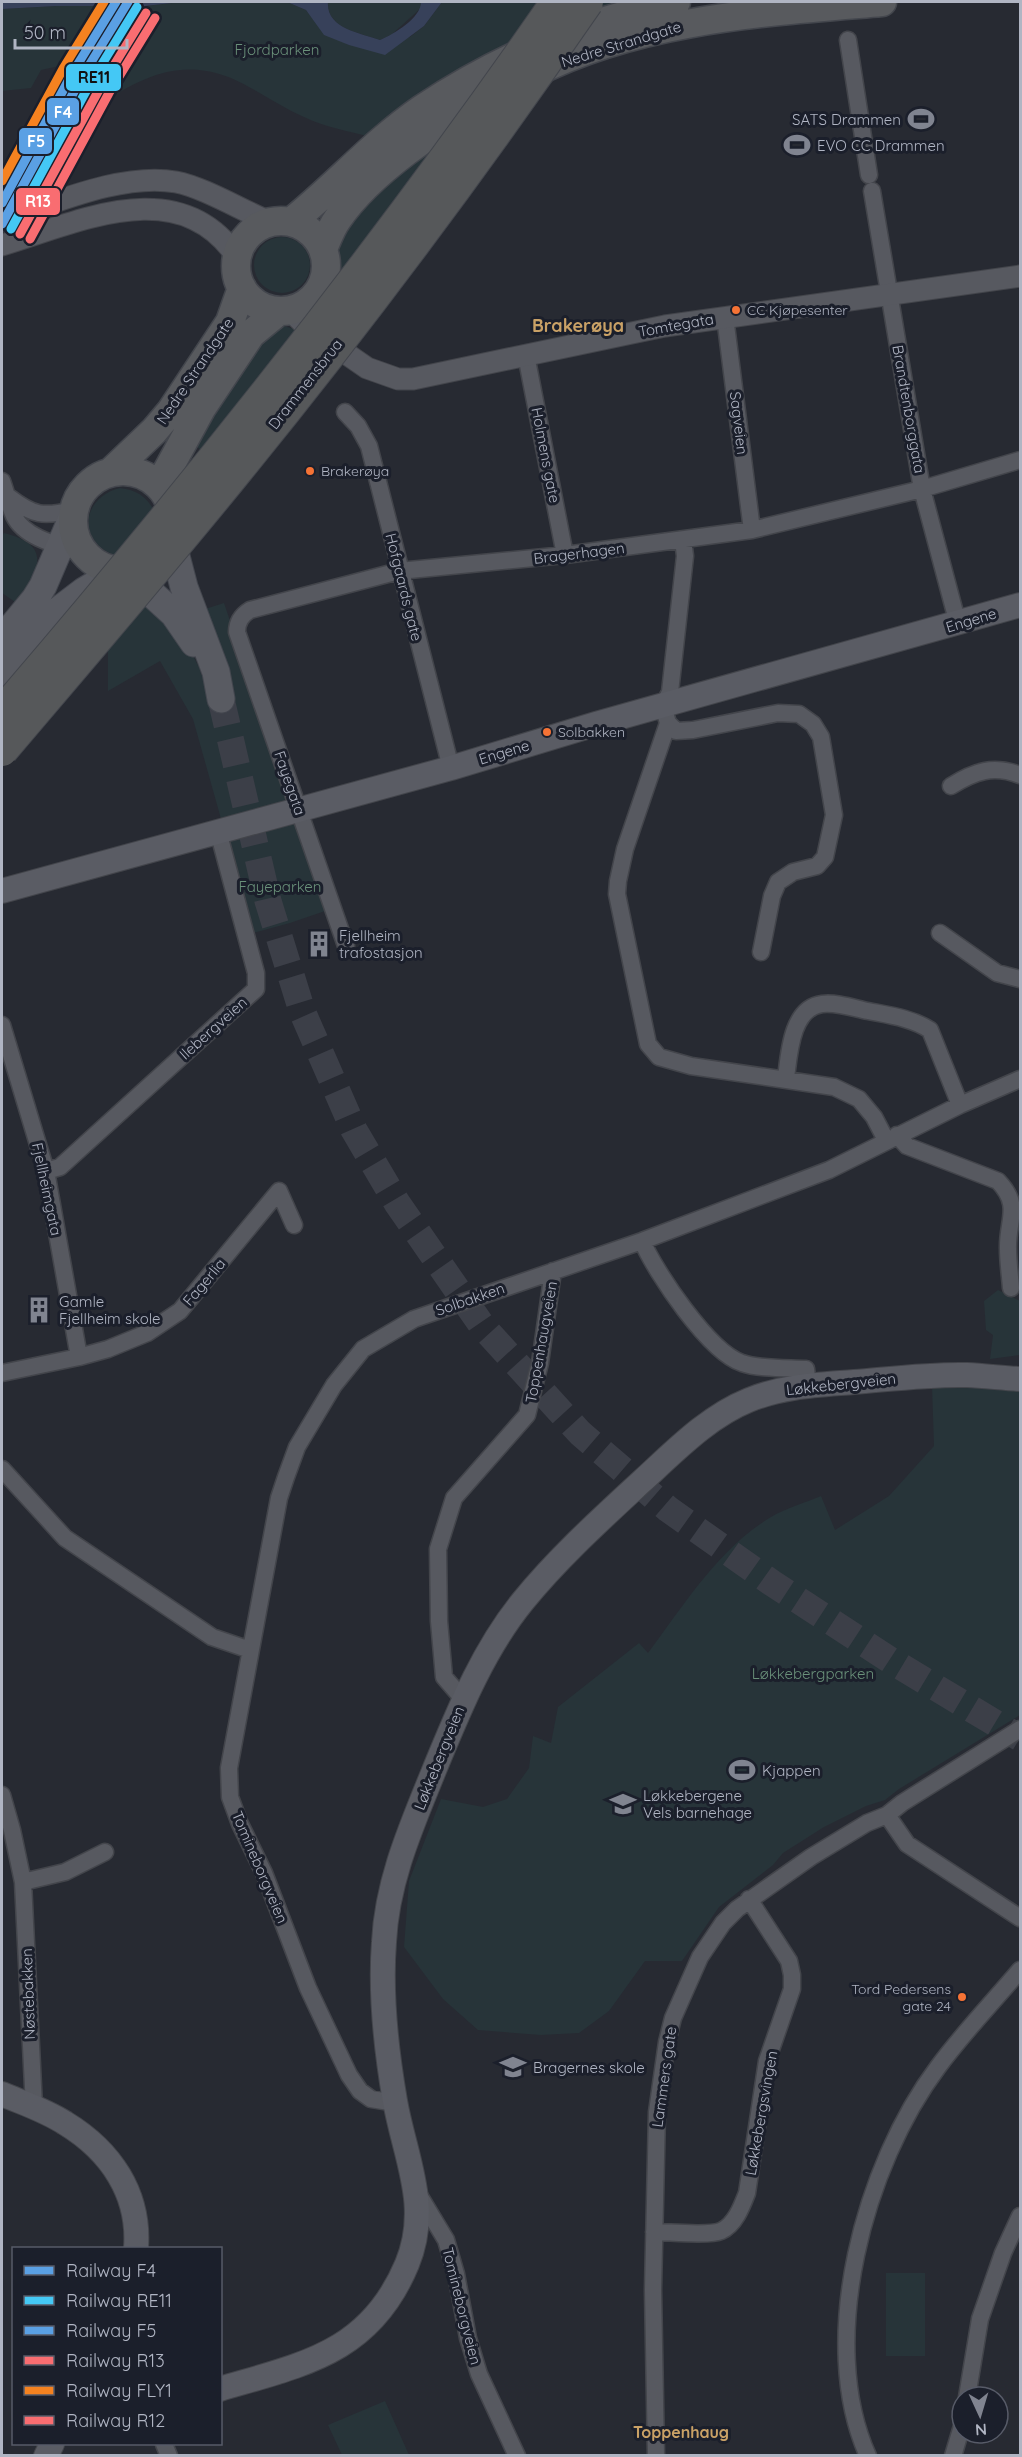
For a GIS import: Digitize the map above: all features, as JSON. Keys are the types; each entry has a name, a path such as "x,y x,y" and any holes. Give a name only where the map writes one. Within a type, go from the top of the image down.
{"highway":[{"name":"Drammensbrua","path":"2,713 149,539 320,326 405,214 557,2"},
{"name":"Drammensbrua","path":"2,750 174,547 319,367 468,170 587,2"},
{"name":"Nedre Strandgate","path":"280,222 421,110 464,84 546,41 591,24 676,2"},
{"name":"Nedre Strandgate","path":"323,249 336,220 360,192 393,163 466,110 549,66 598,47 680,25 749,14 882,2"},
{"path":"280,222 310,231 323,249 326,271 318,292 303,305 284,310 257,304 242,288 237,278 237,257 247,236 258,226 280,222"},
{"name":"Nedre Strandgate","path":"111,472 154,431 171,411 230,322 242,288"},
{"name":"Nedre Strandgate","path":"159,486 201,409 251,334 284,310"},
{"path":"132,471 151,479 159,486 172,508 173,527 167,546 155,561 147,566 123,572 98,566 72,549 73,513 83,490 100,476 111,472 132,471"}],"main road":[{"path":"2,674 55,612 84,591 123,572 166,605 187,631 221,699 216,672 187,596 171,537"},
{"path":"2,639 72,549"},
{"name":"Engene","path":"2,891 451,768 666,715 1020,605"},
{"name":"Løkkebergveien","path":"222,2388 326,2354 365,2328 386,2304 408,2262 416,2238 417,2191 395,2103 388,2053 383,1943 387,1907 404,1843 463,1699 487,1655 522,1602 583,1538 686,1440 716,1418 745,1401 764,1394 808,1385 966,1375 1020,1379"},
{"path":"2,2094 34,2107 88,2138 116,2169 130,2195 135,2212 136,2247"}],"street":[{"name":"Brandtenborggata","path":"848,40 888,294 922,489 958,624"},
{"path":"2,220 107,187 155,181 176,182 280,222"},
{"path":"2,245 100,215 150,207 192,217 226,241 237,257"},
{"name":"Tomtegata","path":"284,310 324,344 341,350 367,368 382,375 413,380 654,329 1020,276"},
{"name":"Tomtegata","path":"318,292 328,325 341,350"},
{"name":"Sagveien","path":"725,317 752,530"},
{"name":"Holmens gate","path":"526,355 565,555"},
{"name":"Hofgaards gate","path":"345,412 358,426 369,446 451,768"},
{"name":"Bragerhagen","path":"239,620 250,610 399,571 565,555 752,530 922,489 1020,460"},
{"path":"2,481 9,497 13,516 20,525 33,534 72,549"},
{"path":"9,497 26,510 36,514 73,513"},
{"path":"682,540 685,556 666,715 629,838 617,894 648,1044 659,1056 691,1066 786,1078 834,1087 859,1099 892,1138 998,1181 1008,1191 1012,1204 1007,1248 1011,1288"},
{"name":"Fayegata","path":"239,620 237,632 346,946"},
{"path":"666,715 676,730 693,730 778,713 799,714 813,724 820,737 834,815 825,857 817,866 793,872 778,882 772,896 761,952"},
{"path":"951,786 973,773 1006,770 1020,775"},
{"name":"Ilebergveien","path":"46,1171 60,1167 256,989 256,974 218,831"},
{"path":"940,933 997,973 1020,979"},
{"path":"786,1078 792,1040 799,1020 807,1010 821,1004 838,1005 896,1017 930,1030 960,1105"},
{"name":"Fjellheimgata","path":"2,1025 46,1171 79,1357"},
{"name":"Solbakken","path":"250,1650 279,1498 297,1447 333,1385 363,1349 414,1319 642,1241 829,1170 960,1105 1020,1079"},
{"name":"Fagerlia","path":"2,1373 108,1349 147,1333 180,1311 279,1191 294,1225"},
{"path":"642,1241 652,1265 724,1355 743,1364 806,1370 808,1385"},
{"name":"Toppenhaugveien","path":"463,1699 444,1677 438,1621 438,1549 454,1498 527,1415 540,1363 553,1271"},
{"path":"2,1469 65,1538 212,1637 250,1650"},
{"name":"Tomineborgveien","path":"250,1650 229,1768 230,1797 240,1824 264,1873 308,1988 350,2075 360,2091 371,2099 395,2103"},
{"name":"Lammers gate","path":"659,2455 654,2232 657,2112 666,2042 673,2018 699,1957 723,1923 749,1899 867,1823 887,1815 902,1803 1020,1729"},
{"name":"Nøstebakken","path":"2,1795 23,1882 34,2107"},
{"path":"887,1815 907,1844 1020,1918"},
{"path":"23,1882 65,1872 105,1852"},
{"name":"Løkkebergsvingen","path":"654,2232 721,2231 733,2221 742,2208 747,2193 766,2061 792,1989 789,1961 749,1899"},
{"path":"868,2456 850,2403 846,2349 849,2295 861,2231 884,2168 907,2117 937,2068 1020,1970"},
{"name":"Tomineborgveien","path":"417,2191 446,2240 456,2274 468,2338 479,2374 517,2456"},
{"path":"969,2385 980,2319 1003,2253 1020,2216"}],"green space":[{"name":"Fjordparken","path":"181,2 287,2 306,10 322,30 349,45 410,37 424,26 442,2 641,2 370,137 312,120 231,78 213,72 179,70 164,73 133,85 102,103 92,82 64,65 41,70 31,88 2,91 2,9 56,6 145,6"},
{"path":"328,2 421,2 421,8 391,35 380,40 338,24 332,18"},
{"path":"442,139 338,277 339,242 351,215"},
{"path":"282,237 297,242 305,250 310,265 305,280 297,288 282,293 267,288 259,280 254,265 259,250 267,242"},
{"path":"280,325 298,330 202,451 193,443 263,334"},
{"path":"120,488 132,490 141,495 155,512 117,556 104,550 95,541 88,521 97,501 107,493"},
{"path":"4,533 20,538 31,545 36,553 35,571 18,604 2,593 2,536"},
{"name":"Fayeparken","path":"149,601 184,639 199,667 207,690 202,610 224,603 328,910 253,933 193,719 160,661 108,691 108,650"},
{"path":"998,1290 1020,1301 1020,1355 990,1359 993,1335 986,1330 984,1301"},
{"name":"Løkkebergparken","path":"932,1386 1007,1387 1020,1390 1020,1715 899,1789 885,1800 866,1806 824,1827 783,1853 773,1865 719,1907 682,1961 645,1961 609,2011 579,2033 541,2035 478,2030 443,1999 404,1947 409,1881 441,1799 483,1807 507,1799 529,1768 533,1736 551,1743 558,1707 639,1643 648,1653 718,1561 752,1530 771,1517 821,1496 835,1530 889,1496 934,1446"},
{"path":"886,2273 925,2273 925,2356 886,2356"},
{"path":"385,2401 409,2455 342,2455 328,2425"}],"water":[{"path":"2,2 181,2 145,6 56,6 2,9"},
{"path":"287,2 328,2 332,18 338,24 380,40 399,30 412,19 417,14 421,2 442,2 424,26 385,55 324,35 306,10"}],"tunnel":[{"path":"221,699 268,901 302,1011 354,1130 397,1203 483,1327 580,1433 668,1509 772,1583 890,1660 1020,1738"}],"rail line":[{"name":"FLY1","path":"2,181 64,67 104,2"},
{"name":"F5","path":"2,203 73,72 116,2"},
{"name":"F4","path":"2,224 82,77 128,2"},
{"name":"RE11","path":"11,229 91,82 137,7"},
{"name":"R13","path":"20,234 100,88 146,13"},
{"name":"R12","path":"30,239 109,93 155,18"}],"place":[{"name":"SATS Drammen","path":"921,119"},
{"name":"EVO CC Drammen","path":"797,145"},
{"name":"CC Kjøpesenter","path":"736,310"},
{"name":"Brakerøya","path":"310,471"},
{"name":"Solbakken","path":"547,732"},
{"name":"Fjellheim trafostasjon","path":"319,944"},
{"name":"Gamle Fjellheim skole","path":"39,1310"},
{"name":"Kjappen","path":"742,1770"},
{"name":"Løkkebergene Vels barnehage","path":"623,1804"},
{"name":"Tord Pedersens gate 24","path":"962,1997"},
{"name":"Bragernes skole","path":"513,2067"}],"district":[{"name":"Brakerøya","path":"578,325"},
{"name":"Toppenhaug","path":"681,2432"}]}
